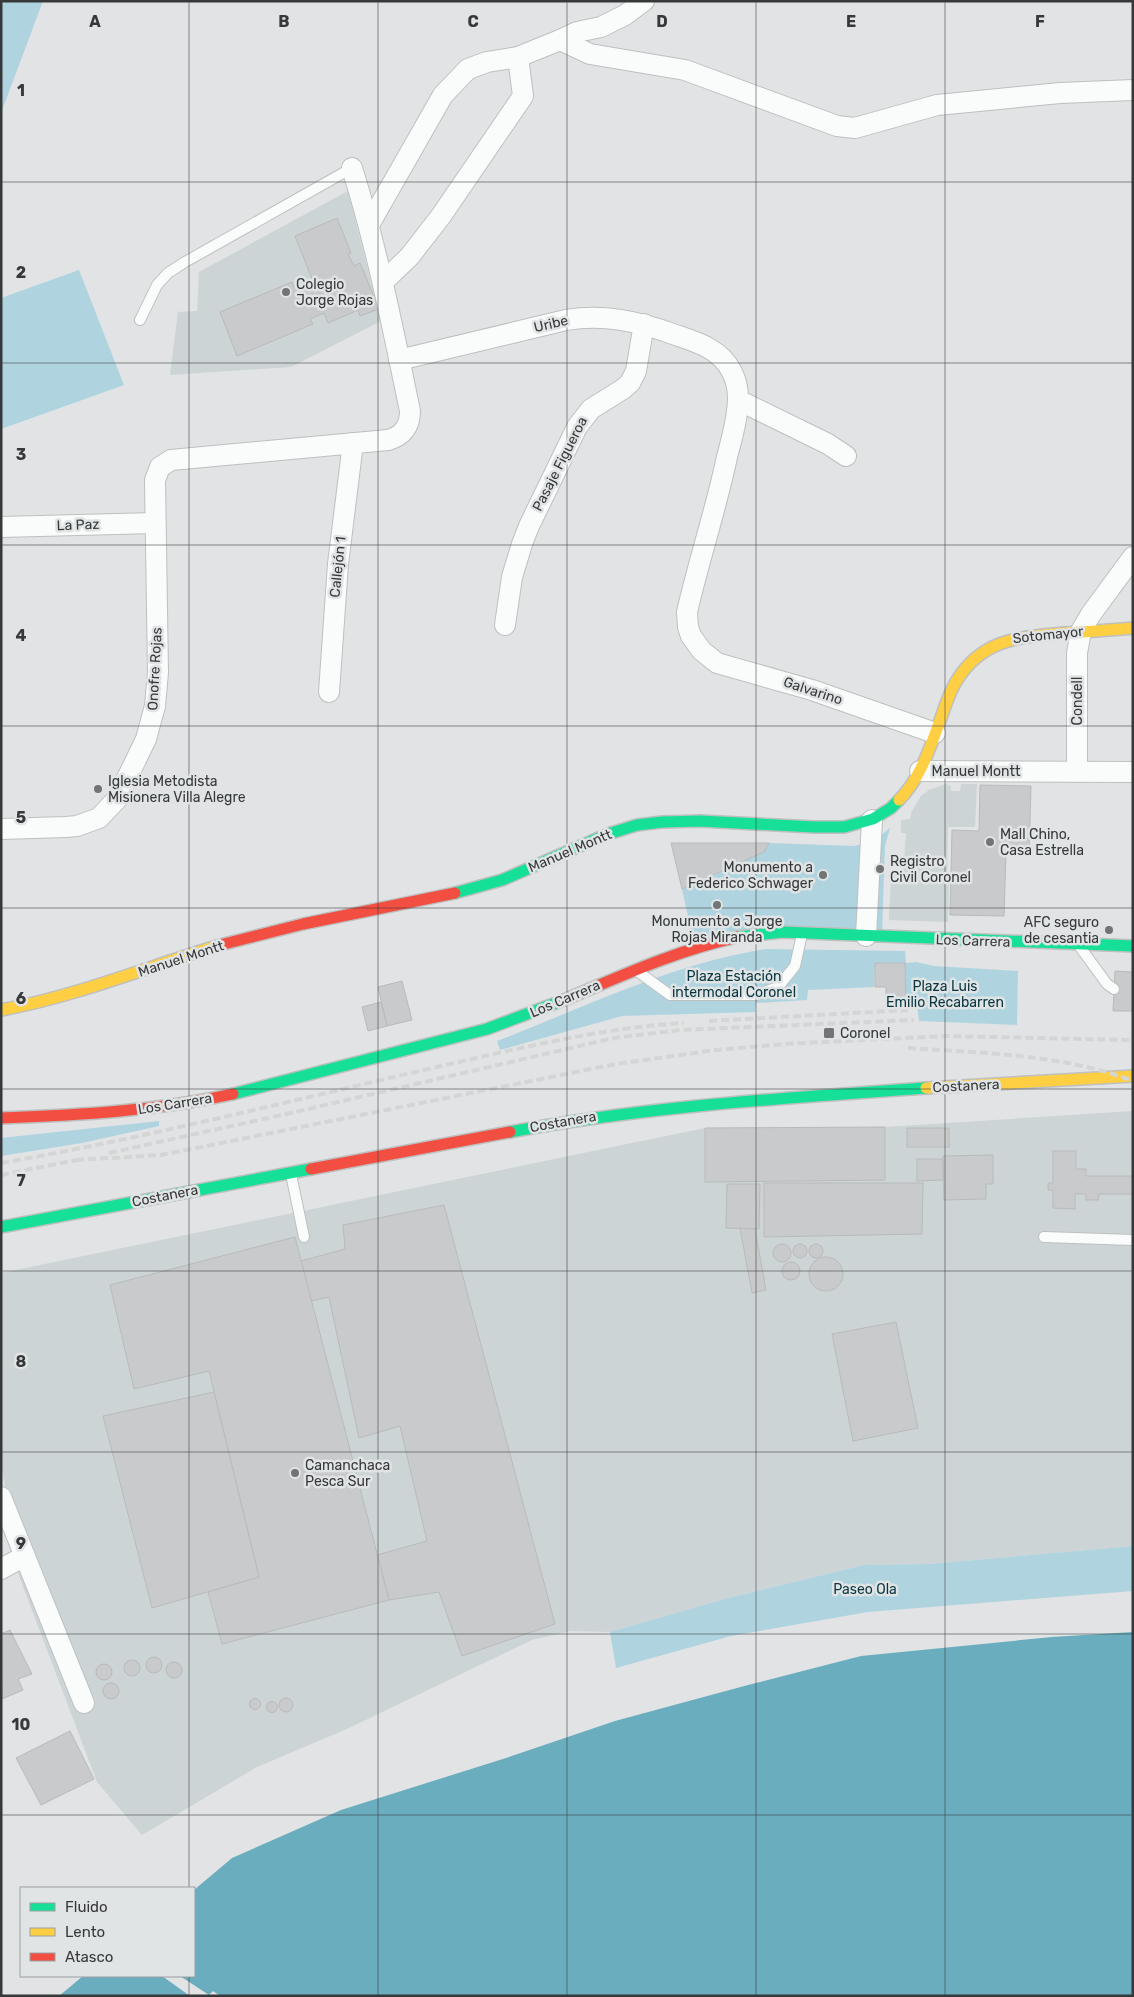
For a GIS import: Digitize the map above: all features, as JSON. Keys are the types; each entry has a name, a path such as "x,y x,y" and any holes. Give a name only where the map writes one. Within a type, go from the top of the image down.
{"main road":[{"name":"Sotomayor","path":"920,771 956,680 979,654 999,643 1020,636 1133,628"},
{"name":"Manuel Montt","path":"1,1010 30,1005 93,988 238,940 368,910 433,899 478,887 501,880 609,834 633,826 660,822 688,821 847,827 872,820 889,810 902,799 916,780 920,771"},
{"name":"Los Carrera","path":"1,1118 111,1113 181,1104 242,1092 501,1024 555,1004 683,950 738,936 761,933 802,933 1133,946"},
{"name":"Costanera","path":"1,1227 552,1124 652,1109 816,1095 1133,1076"}],"street":[{"path":"370,223 443,95 468,69 487,62 518,57 577,32 601,27 625,15 644,1"},
{"path":"560,40 590,54 685,70 837,126 855,128 938,105 1060,94 1133,90"},
{"path":"383,282 410,256 441,216 522,96 518,57"},
{"path":"352,168 370,223 410,410 408,424 400,435 394,438 353,443"},
{"name":"Uribe","path":"400,360 566,320 606,317 644,324 694,341 721,356 736,381 738,400 722,483 687,612 688,627 696,644"},
{"name":"Pasaje Figueroa","path":"505,625 512,577 529,526 581,420 596,406 623,390 633,377 636,371 644,324"},
{"path":"738,400 828,444 846,456"},
{"name":"Onofre Rojas","path":"1,828 66,827 99,818 110,808 123,789 146,739 156,693 158,644 154,480 160,467 171,460 353,443"},
{"name":"Callejón 1","path":"329,692 338,564 353,443"},
{"name":"La Paz","path":"1,527 156,523"},
{"path":"1081,631 1133,556"},
{"name":"Condell","path":"1077,772 1077,653 1081,631"},
{"name":"Galvarino","path":"696,644 702,652 717,663 812,690 935,733"},
{"name":"Manuel Montt","path":"920,771 1133,772"},
{"path":"866,936 872,820"},
{"path":"1,1497 84,1702"},
{"path":"1,1569 25,1556"}],"lane":[{"path":"140,320 157,285 168,273 352,168"},
{"path":"635,969 670,995 756,995 778,987 795,966 802,933"},
{"path":"1078,944 1107,984 1114,989"},
{"path":"291,1172 304,1237"},
{"path":"1044,1237 1133,1240"}],"shaded area":[{"name":"Colegio Jorge Rojas","path":"348,191 381,321 291,367 170,375 178,312 197,311 199,272"},
{"path":"946,784 951,786 951,791 960,791 961,784 977,784 975,827 948,827 948,922 889,920 891,875 903,874 906,833 901,833 901,820 910,819 912,811 921,796 929,790"},
{"path":"1133,1111 1133,1546 929,1564 864,1565 728,1598 610,1632 571,1631 532,1640 349,1728 257,1767 142,1835 97,1782 19,1576 1,1461 1,1273 705,1128 885,1127"},
{"path":"1133,1632 1133,1996 59,1996 82,1977 195,1977 195,1889 232,1858 341,1810 506,1758 615,1721 861,1656 1052,1637"}],"green space":[{"path":"1,1 43,1 1,113"},
{"path":"79,270 124,385 1,429 1,298"},
{"path":"890,828 885,846 882,933 694,944 682,889 764,852 769,843 854,846 872,842"},
{"name":"Plaza Estación intermodal Coronel","path":"766,949 905,951 906,963 916,962 934,966 1018,971 1017,1025 919,1021 917,1003 906,1003 905,963 875,963 874,987 808,990 807,1000 756,1003 755,1012 622,1016 500,1050 497,1041 629,988 697,965"},
{"path":"159,1121 159,1126 82,1143 1,1156 1,1138"},
{"name":"Paseo Ola","path":"1133,1546 1133,1591 868,1612 731,1636 616,1668 610,1632 728,1598 864,1565 929,1564"}],"pier":[{"path":"163,1977 182,1977 209,1995 213,1991 220,1996 190,1996"}],"building":[{"path":"337,218 351,253 348,254 354,266 360,263 379,309 360,316 358,310 328,323 324,313 310,319 313,324 237,356 220,312 292,282 294,287 312,279 295,236"},
{"name":"Mall Chino, Casa Estrella","path":"980,785 1031,786 1029,855 1006,854 1004,916 950,915 952,830 979,831"},
{"path":"671,843 769,843 764,852 682,889"},
{"path":"875,963 905,963 906,1003 886,1003 886,987 875,987"},
{"path":"1115,971 1133,972 1133,1011 1113,1011"},
{"path":"402,981 412,1020 387,1026 378,987"},
{"path":"381,1002 387,1026 368,1031 362,1007"},
{"path":"885,1127 885,1180 705,1182 705,1128"},
{"path":"907,1128 949,1128 949,1147 907,1147"},
{"path":"1053,1151 1076,1151 1076,1169 1086,1169 1086,1176 1133,1176 1133,1194 1099,1194 1098,1200 1086,1200 1086,1194 1075,1194 1075,1209 1053,1208 1053,1190 1048,1190 1048,1183 1053,1183"},
{"path":"993,1155 993,1184 986,1184 986,1199 944,1200 943,1156"},
{"path":"917,1159 943,1159 943,1180 917,1181"},
{"path":"764,1183 923,1183 922,1234 764,1237"},
{"path":"727,1184 760,1184 759,1229 726,1228"},
{"name":"Camanchaca Pesca Sur","path":"444,1205 555,1624 462,1656 439,1592 389,1600 377,1555 427,1541 400,1426 359,1438 329,1297 311,1301 301,1261 345,1249 343,1225"},
{"path":"740,1228 755,1229 766,1290 752,1293"},
{"name":"Camanchaca Pesca Sur","path":"295,1237 389,1600 222,1644 208,1592 259,1577 209,1371 134,1389 110,1285"},
{"path":"778,1244 786,1244 791,1249 789,1260 778,1262 773,1257 773,1249"},
{"path":"797,1244 803,1244 807,1251 803,1258 797,1258 793,1254 793,1248"},
{"path":"813,1244 819,1244 823,1251 819,1258 813,1258 809,1254 809,1248"},
{"path":"826,1257 838,1262 843,1274 838,1286 826,1291 814,1286 809,1274 814,1262"},
{"path":"787,1262 795,1262 800,1267 798,1278 787,1280 782,1275 782,1267"},
{"path":"896,1322 918,1428 853,1441 832,1334"},
{"path":"214,1392 259,1577 152,1608 103,1416"},
{"path":"10,1630 32,1674 18,1679 23,1690 2,1699 1,1634"},
{"path":"154,1657 160,1659 162,1665 160,1671 154,1673 148,1671 146,1665 148,1659"},
{"path":"132,1660 138,1662 140,1668 138,1674 132,1676 126,1674 124,1668 126,1662"},
{"path":"174,1662 180,1664 182,1670 180,1676 174,1678 168,1676 166,1670 168,1664"},
{"path":"104,1664 110,1666 112,1672 110,1678 104,1680 98,1678 96,1672 98,1666"},
{"path":"111,1683 117,1685 119,1691 117,1697 111,1699 105,1697 103,1691 105,1685"},
{"path":"283,1698 289,1698 293,1705 289,1712 283,1712 279,1708 279,1702"},
{"path":"253,1699 257,1699 260,1704 259,1708 253,1709 250,1706 250,1702"},
{"path":"270,1702 274,1702 277,1707 276,1711 270,1712 267,1709 267,1705"},
{"path":"70,1731 94,1779 41,1805 16,1758"}],"railway":[{"path":"709,1021 908,1010"},
{"path":"109,1153 614,1038 679,1030 914,1020"},
{"path":"1,1163 162,1131 523,1047 619,1030 684,1023"},
{"path":"76,1160 161,1155 616,1064 716,1050 785,1044 945,1036 1133,1040"},
{"path":"908,1048 1022,1056 1050,1060 1106,1072 1133,1081"},
{"path":"1,1175 82,1159"}],"traffic: fast":[{"path":"455,893 502,880 608,834 637,825 700,821 844,827 873,819 891,808 899,800"},
{"path":"738,937 782,932 1133,946"},
{"path":"233,1094 487,1029 564,1000"},
{"path":"510,1132 666,1109 770,1099 926,1088"},
{"path":"1,1227 311,1169"}],"traffic: slow":[{"path":"899,800 913,782 924,762 954,684 967,666 979,656 1004,642 1033,636 1133,628"},
{"path":"1,1010 84,989 220,945"},
{"path":"926,1088 1133,1076"}],"traffic: jam":[{"path":"220,945 303,924 455,893"},
{"path":"564,1000 671,956 738,937"},
{"path":"1,1118 88,1114 146,1108 233,1094"},
{"path":"311,1169 510,1132"}],"place":[{"name":"Colegio Jorge Rojas","path":"286,292"},
{"name":"Iglesia Metodista Misionera Villa Alegre","path":"98,789"},
{"name":"Mall Chino, Casa Estrella","path":"990,842"},
{"name":"Registro Civil Coronel","path":"880,869"},
{"name":"Monumento a Federico Schwager","path":"823,875"},
{"name":"Monumento a Jorge Rojas Miranda","path":"717,905"},
{"name":"AFC seguro de cesantia","path":"1109,930"},
{"name":"Coronel","path":"829,1033"},
{"name":"Camanchaca Pesca Sur","path":"295,1473"}],"park label":[{"name":"Plaza Luis Emilio Recabarren","path":"945,994"}]}
